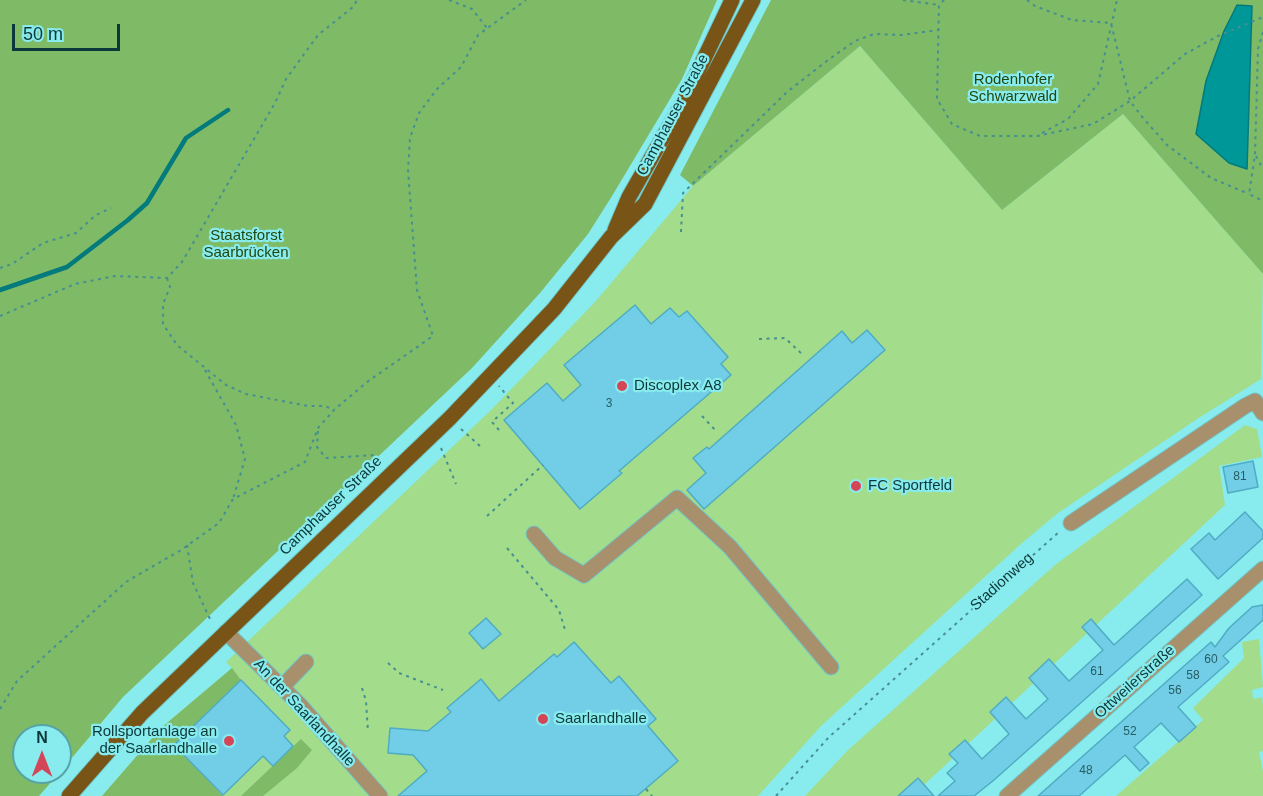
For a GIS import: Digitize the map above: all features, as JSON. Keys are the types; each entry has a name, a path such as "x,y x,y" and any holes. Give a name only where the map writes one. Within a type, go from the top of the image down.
{"main road":[{"name":"Camphauser Straße","path":"611,237 629,197 685,99 732,0"},
{"name":"Camphauser Straße","path":"69,796 142,713 491,377 554,309 611,237 645,204 717,73 753,0"}],"street":[{"path":"1071,523 1259,407"},
{"path":"534,534 555,558 584,575 678,498 730,547 831,667"},
{"name":"Ottweilerstraße","path":"1006,796 1263,569"},
{"name":"An der Saarlandhalle","path":"226,632 282,687 380,796"},
{"path":"282,687 306,662"}],"path":[{"path":"0,316 75,284 115,276 167,278 182,262 275,103 286,79 318,35 353,8 357,0"},
{"path":"449,0 472,9 487,28"},
{"path":"233,499 305,462 318,428 334,410 367,382 433,336 417,290 408,170 410,138 419,113 437,89 461,67 478,35 526,0"},
{"path":"903,0 939,5"},
{"path":"944,0 939,5 937,99 952,124 980,136 1037,136 1093,124 1130,101 1185,54 1263,16"},
{"path":"1028,0 1035,6 1072,20 1112,23"},
{"path":"1037,136 1068,119 1098,84 1117,0"},
{"path":"1112,23 1130,101 1167,145 1211,178 1249,195 1259,197 1263,201"},
{"path":"681,232 683,193 787,92 855,41 874,33 901,35 939,30"},
{"path":"1249,195 1255,155 1258,49 1263,32"},
{"path":"1255,155 1263,170"},
{"path":"0,268 12,264 43,243 76,233 96,215 111,208"},
{"path":"167,278 170,287 163,304 163,324 177,345 204,368 226,385 246,394 308,406 325,406 334,410"},
{"path":"759,339 785,338 804,356"},
{"path":"0,709 17,681 126,582 219,523 233,499 245,459 236,425 204,368"},
{"path":"491,377 513,403 492,422 499,430"},
{"path":"702,416 717,432"},
{"path":"450,418 481,447"},
{"path":"318,428 317,447 326,458 376,455 393,472"},
{"path":"434,433 456,484"},
{"path":"487,516 543,465"},
{"name":"Stadionweg","path":"776,796 829,737 1048,540 1071,523"},
{"path":"187,545 193,583 210,619"},
{"path":"507,548 559,610 566,633"},
{"path":"388,663 399,673 443,690"},
{"path":"362,688 366,701 368,732"},
{"path":"646,789 652,796"}],"green space":[{"name":"Staatsforst Saarbrücken","path":"0,0 717,0 682,79 612,196 588,234 540,293 472,368 123,697 72,758 72,724 12,724 12,784 50,784 39,796 0,796"},
{"name":"Rodenhofer Schwarzwald","path":"771,0 1263,0 1263,274 1123,114 1002,210 860,46 693,186 680,175"},
{"path":"860,46 1002,210 1123,114 1263,274 1261,379 1197,419 1058,513 821,726 758,796 102,796 161,728 232,668 226,662 491,410 595,302 693,186"},
{"path":"1245,425 1257,429 1262,457 1219,466 1225,505 912,796 805,796 847,751 1055,565"},
{"path":"1259,639 1263,687 1252,690 1253,699 1262,697 1263,706 1263,751 1259,752 1263,771 1263,796 1116,796 1203,720 1193,708 1244,658 1242,642"},
{"path":"232,668 241,680 174,745 223,796 102,796 161,728"},
{"path":"301,739 312,750 297,768 263,796 241,796"}],"water":[{"path":"1237,5 1252,6 1247,169 1229,163 1196,134 1206,81 1224,31"}],"building":[{"path":"635,305 651,324 670,308 679,317 687,311 728,357 721,364 731,375 619,471 622,473 580,509 504,420 547,383 563,401 581,385 564,365"},
{"path":"867,330 885,350 704,509 687,490 706,473 693,458 707,447 709,449 842,331 852,343"},
{"path":"1253,461 1258,487 1228,493 1223,467"},
{"path":"1245,512 1263,531 1263,538 1218,579 1191,549 1209,533 1215,540"},
{"path":"1187,579 1202,595 994,780 974,796 938,796 955,781 947,773 958,763 949,754 965,740 982,759 1009,734 990,712 1006,697 1026,719 1048,699 1029,678 1049,659 1069,681 1103,650 1082,627 1091,619 1114,645"},
{"path":"1263,605 1263,620 1223,656 1229,662 1178,707 1196,727 1179,742 1161,723 1134,747 1149,763 1140,771 1125,755 1079,796 1038,796 1211,642 1215,647 1229,628 1252,607"},
{"path":"486,618 501,634 483,649 469,633"},
{"name":"Saarlandhalle","path":"574,642 611,683 619,676 656,719 648,726 678,761 637,796 398,796 427,771 413,755 388,753 390,728 428,731 451,712 447,708 481,679 499,701 554,654 557,657"},
{"name":"Rollsportanlage an der Saarlandhalle","path":"241,680 290,730 284,736 293,746 273,766 263,756 223,795 174,745"},
{"path":"918,778 934,796 898,796"}],"waterway":[{"path":"0,290 67,267 128,220 147,203 186,138 228,110"}],"place":[{"name":"Discoplex A8","path":"622,386"},
{"name":"FC Sportfeld","path":"856,486"},
{"name":"Saarlandhalle","path":"543,719"},
{"name":"Rollsportanlage an der Saarlandhalle","path":"229,741"}]}
